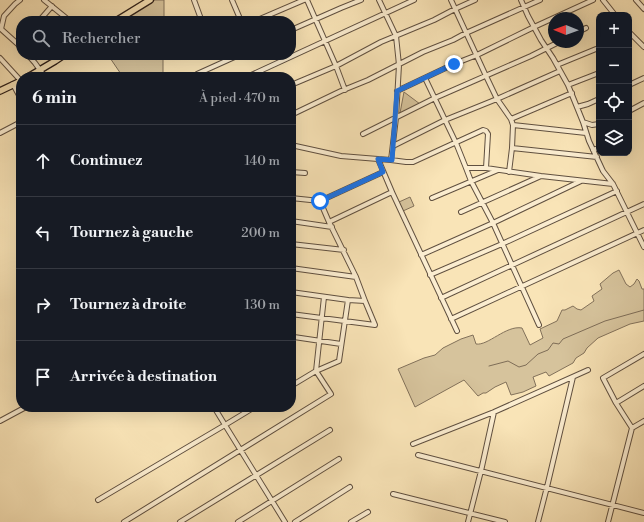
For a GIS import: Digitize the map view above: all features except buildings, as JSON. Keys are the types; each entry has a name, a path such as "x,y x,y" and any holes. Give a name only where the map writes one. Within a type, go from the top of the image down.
{"highway":[{"path":"123,16 150,0"},
{"path":"37,72 57,60"},
{"path":"0,91 16,83"}],"street":[{"path":"16,41 1,29 4,16 20,0"},
{"path":"44,0 64,16"},
{"path":"194,0 200,16"},
{"path":"232,0 239,16"},
{"path":"267,16 306,0 325,40 345,90"},
{"path":"296,28 361,0"},
{"path":"380,0 394,28 399,64 392,160"},
{"path":"296,54 414,0"},
{"path":"451,0 497,99 511,119 513,125 509,172"},
{"path":"296,83 336,66 381,42 434,20 475,0"},
{"path":"521,0 534,27 572,93 583,122 588,141 603,171 613,184 644,247"},
{"path":"296,113 423,52 453,40 540,0"},
{"path":"397,91 593,0"},
{"path":"603,0 613,12"},
{"path":"636,0 644,9"},
{"path":"43,16 52,6"},
{"path":"632,35 644,46"},
{"path":"363,134 435,98 546,48"},
{"path":"557,65 596,49"},
{"path":"0,58 16,76"},
{"path":"32,60 40,70"},
{"path":"201,72 228,60"},
{"path":"259,72 284,60"},
{"path":"393,146 445,120 497,99 560,70"},
{"path":"568,85 596,74"},
{"path":"425,78 456,143 470,181 492,223 539,325"},
{"path":"631,84 644,78"},
{"path":"13,84 16,90"},
{"path":"511,119 572,93"},
{"path":"577,107 596,100"},
{"path":"632,109 644,103"},
{"path":"583,122 592,125 596,124"},
{"path":"0,133 16,125"},
{"path":"513,125 586,134"},
{"path":"296,146 341,156 412,162 483,130 488,134 486,168"},
{"path":"512,148 597,157"},
{"path":"378,159 457,331"},
{"path":"466,168 486,168 613,184"},
{"path":"432,198 498,170"},
{"path":"296,172 305,173"},
{"path":"296,199 320,201 383,172"},
{"path":"461,212 541,176"},
{"path":"421,255 581,181"},
{"path":"430,275 502,244 616,191"},
{"path":"329,222 392,192"},
{"path":"296,315 375,325 356,277 320,201"},
{"path":"441,298 644,204"},
{"path":"296,222 332,227"},
{"path":"451,319 644,230"},
{"path":"296,245 344,250"},
{"path":"296,269 356,277"},
{"path":"296,293 365,301"},
{"path":"124,522 331,394 316,371 324,297"},
{"path":"296,383 316,371 338,361 348,300"},
{"path":"296,337 341,344"},
{"path":"632,428 616,403 603,378 644,354"},
{"path":"413,444 494,412 588,370"},
{"path":"538,522 573,377"},
{"path":"616,403 644,386"},
{"path":"0,422 17,412"},
{"path":"217,412 285,522"},
{"path":"98,500 245,412"},
{"path":"468,522 494,412"},
{"path":"608,522 632,428 644,421"},
{"path":"180,522 330,430"},
{"path":"418,455 644,513"},
{"path":"238,522 339,459"},
{"path":"295,522 350,487"},
{"path":"393,494 505,522"},
{"path":"351,522 368,512"}],"shaded area":[{"path":"155,0 164,0 164,16 128,16"},
{"path":"111,60 163,60 163,72 120,72"},
{"path":"404,92 420,104 400,113"},
{"path":"410,197 414,206 403,211 399,202"},
{"path":"619,270 626,284 630,287 637,279 642,289 644,289 644,321 630,324 598,338 587,348 584,353 576,358 573,363 549,376 546,372 533,377 536,386 523,392 511,395 506,382 478,396 464,380 415,407 398,369 435,355 443,348 473,335 476,344 481,344 504,332 516,328 522,328 530,345 543,338 540,329 557,321 562,310 573,306 581,310 594,301 592,296 602,289 600,284"}],"waterway":[{"path":"489,366 508,361 519,367 526,365 538,354 548,350 553,343 559,344 563,339 605,321 644,310"}],"route":[{"path":"320,201 383,172 378,159 392,160 397,91 454,64"}]}
